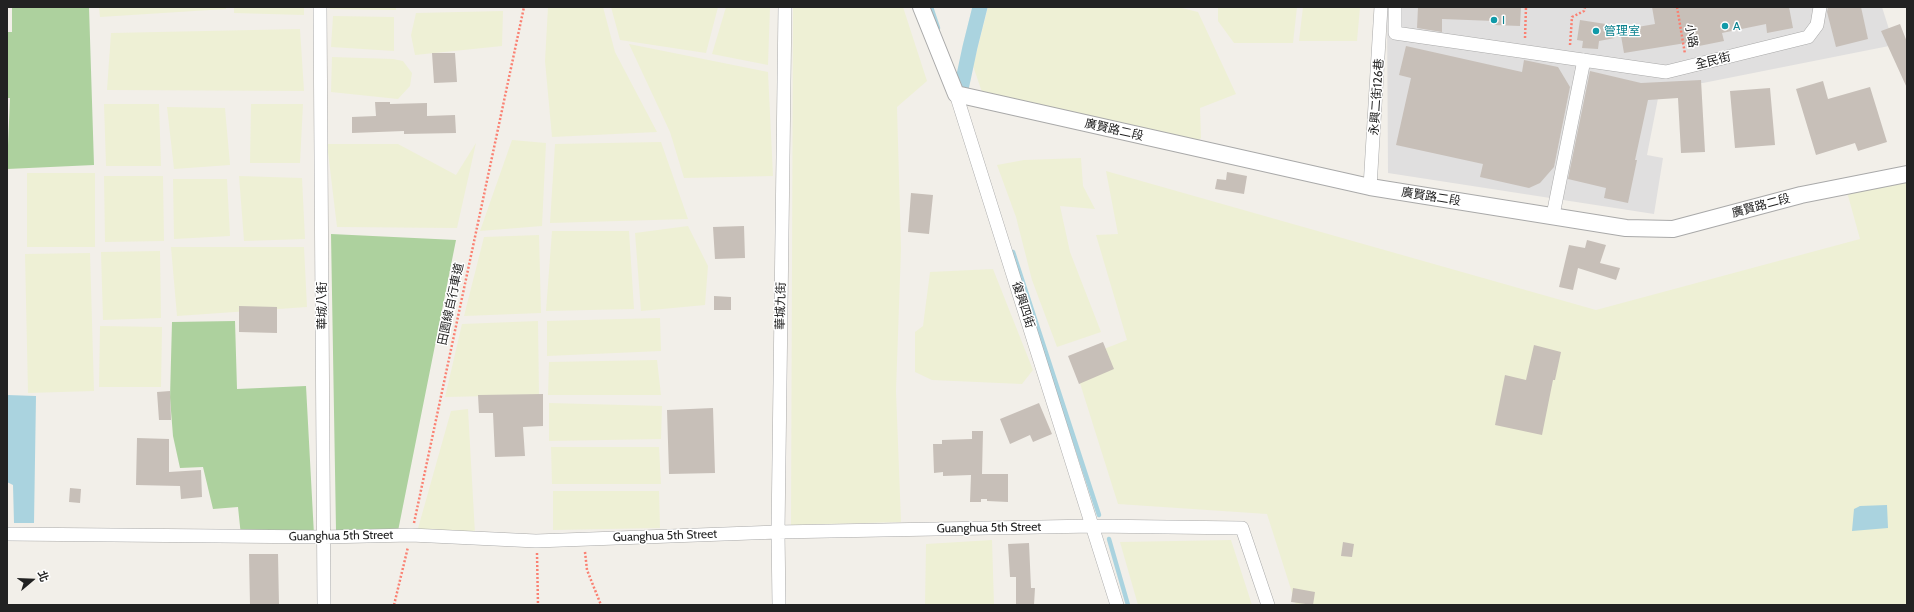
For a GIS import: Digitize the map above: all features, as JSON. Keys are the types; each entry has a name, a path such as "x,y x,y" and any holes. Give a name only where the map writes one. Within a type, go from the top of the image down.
{"street":[{"name":"華城八街","path":"320,7 324,605"},
{"name":"華城九街","path":"779,605 778,532 785,7"},
{"name":"復興四街","path":"921,7 956,94 1117,605"},
{"name":"永興二街126巷","path":"1370,187 1382,7"},
{"name":"全民街","path":"1396,7 1395,33 1666,72 1688,68 1808,37 1818,25 1820,7"},
{"path":"1552,215 1584,60"},
{"name":"廣賢路二段","path":"956,94 1370,187 1626,228 1673,229 1801,195 1907,174"},
{"name":"Guanghua 5th Street","path":"7,534 324,537 411,535 536,541 778,532 1093,526 1242,528 1268,605"}],"path":[{"name":"田園線自行車道","path":"394,605 411,535 524,7"},
{"path":"1526,7 1526,51"},
{"path":"1569,58 1572,17 1584,11 1585,7"},
{"name":"小路","path":"1677,7 1688,68"},
{"path":"584,540 587,570 601,605"},
{"path":"536,541 538,605"}],"shaded area":[{"path":"1387,7 1882,7 1894,45 1703,83 1661,83 1647,155 1663,158 1654,214 1388,173"}],"green space":[{"path":"12,7 89,7 94,165 7,169 10,98 7,98 7,32 12,32"},
{"path":"99,7 226,7 226,9 100,17"},
{"path":"234,7 304,7 304,15 234,13"},
{"path":"330,7 396,7 396,10 330,9"},
{"path":"548,7 603,7 615,52 657,132 552,137 545,61"},
{"path":"611,7 718,7 706,53 620,40"},
{"path":"726,7 770,7 768,65 712,54"},
{"path":"793,7 903,7 927,81 897,107 901,249 896,391 901,522 791,525"},
{"path":"988,7 1178,7 1198,12 1236,94 1200,108 1201,138 1195,143 982,92 973,66"},
{"path":"1218,7 1297,7 1293,43 1234,43 1218,21"},
{"path":"1303,7 1360,7 1357,41 1299,41"},
{"path":"503,11 502,46 415,55 411,35 416,13"},
{"path":"333,16 394,17 394,51 331,47"},
{"path":"300,29 304,91 107,90 111,33"},
{"path":"629,44 768,72 773,176 684,178 670,132"},
{"path":"332,57 393,59 403,61 412,73 410,86 398,99 331,92"},
{"path":"104,104 159,104 161,166 106,166"},
{"path":"251,104 303,104 300,163 250,163"},
{"path":"167,107 225,108 230,165 174,169"},
{"path":"512,140 546,143 542,226 480,231"},
{"path":"661,142 688,219 550,223 555,144"},
{"path":"476,143 457,228 337,227 327,144 398,144 456,175"},
{"path":"1081,158 1083,186 1095,209 1060,206 1070,252 1101,332 1057,347 1032,280 1016,217 997,165 1024,160"},
{"path":"1106,171 1596,310 1860,239 1847,192 1907,181 1907,605 1296,605 1267,514 1118,504 1073,361 1127,340 1096,235 1118,234"},
{"path":"27,173 95,173 95,247 27,247"},
{"path":"104,176 163,176 164,241 105,242"},
{"path":"239,176 302,178 305,239 244,241"},
{"path":"173,179 227,179 230,236 174,239"},
{"path":"688,226 708,266 705,305 641,311 635,233"},
{"path":"552,231 629,231 634,309 546,311"},
{"path":"331,234 456,240 398,531 336,530"},
{"path":"539,235 541,313 464,316 484,237"},
{"path":"171,247 304,247 307,307 177,316"},
{"path":"160,251 161,318 103,320 101,252"},
{"path":"90,253 94,391 28,393 25,254"},
{"path":"993,269 1033,370 1022,384 932,380 915,372 915,332 923,326 930,272"},
{"path":"660,318 661,351 547,356 547,321"},
{"path":"235,321 237,389 306,386 314,535 241,536 238,507 213,509 203,467 180,468 173,436 170,398 172,322"},
{"path":"538,321 539,395 445,397 462,324"},
{"path":"100,326 162,327 161,387 99,387"},
{"path":"657,360 661,395 548,395 549,362"},
{"path":"549,403 662,406 661,439 549,441"},
{"path":"468,409 475,534 417,532 451,411"},
{"path":"551,447 659,447 661,484 552,484"},
{"path":"553,491 659,491 660,528 553,530"},
{"path":"992,540 994,605 925,605 926,544"},
{"path":"1231,540 1252,605 1138,605 1120,542"}],"water":[{"path":"7,395 36,396 34,523 14,523 13,485 7,482"},
{"path":"1887,505 1888,528 1852,531 1854,509 1860,506"}],"building":[{"name":"I","path":"1418,7 1521,7 1520,26 1494,25 1494,21 1442,19 1442,32 1417,28"},
{"path":"1652,7 1789,7 1793,28 1767,33 1766,24 1722,33 1724,41 1699,46 1698,41 1624,53 1620,30 1655,24"},
{"path":"1828,7 1861,7 1868,39 1836,47 1827,12"},
{"name":"管理室","path":"1580,20 1612,25 1615,38 1599,41 1598,49 1582,48 1583,41 1577,40"},
{"path":"1900,24 1907,42 1907,88 1881,31"},
{"path":"1406,46 1522,72 1524,60 1558,67 1570,87 1554,167 1540,183 1529,188 1480,177 1483,164 1396,145 1411,78 1399,75"},
{"path":"432,53 455,53 457,82 434,83"},
{"path":"1590,71 1641,83 1701,80 1705,152 1681,153 1678,98 1648,100 1635,160 1637,160 1628,203 1604,198 1606,188 1568,179"},
{"path":"1823,81 1828,99 1870,87 1887,142 1858,151 1855,143 1816,155 1796,89"},
{"path":"1770,88 1775,145 1735,148 1730,91"},
{"path":"375,102 390,102 390,104 427,103 427,116 455,115 456,133 404,134 404,131 352,133 352,117 376,116"},
{"path":"1227,172 1247,176 1244,194 1215,189 1217,179 1226,180"},
{"path":"911,193 933,195 929,234 908,232"},
{"path":"744,226 745,258 715,259 713,227"},
{"path":"1587,240 1606,245 1600,263 1620,268 1616,280 1578,268 1573,290 1559,287 1569,245 1585,248"},
{"path":"714,296 731,297 731,310 714,310"},
{"path":"239,306 277,307 277,333 239,332"},
{"path":"1103,342 1114,369 1079,384 1068,356"},
{"path":"1534,345 1561,352 1555,380 1553,380 1542,435 1495,425 1505,375 1526,380"},
{"path":"170,391 171,420 159,420 157,392"},
{"path":"543,394 543,426 523,427 525,456 495,457 493,413 479,413 478,395"},
{"path":"1039,403 1052,434 1033,442 1030,435 1010,444 1000,419"},
{"path":"713,408 715,473 669,474 667,410"},
{"path":"972,431 983,431 982,474 1008,474 1008,502 987,501 987,499 981,499 981,502 970,502 971,475 943,476 943,472 934,473 933,444 942,444 942,440 972,439"},
{"path":"137,438 169,439 169,472 201,470 202,497 181,499 180,486 136,485"},
{"path":"70,488 81,489 80,503 69,502"},
{"path":"1343,542 1354,544 1352,557 1341,556"},
{"path":"1029,543 1031,588 1035,588 1034,605 1016,605 1016,577 1010,577 1008,544"},
{"path":"249,554 278,554 279,605 250,605"},
{"path":"1293,588 1315,592 1313,605 1291,602"}],"waterway":[{"path":"931,7 938,28"},
{"path":"960,94 980,7"},
{"path":"1013,252 1099,515"},
{"path":"1109,539 1128,605"}],"place":[{"name":"I","path":"1494,20"},
{"name":"A","path":"1725,26"},
{"name":"管理室","path":"1596,31"}]}
